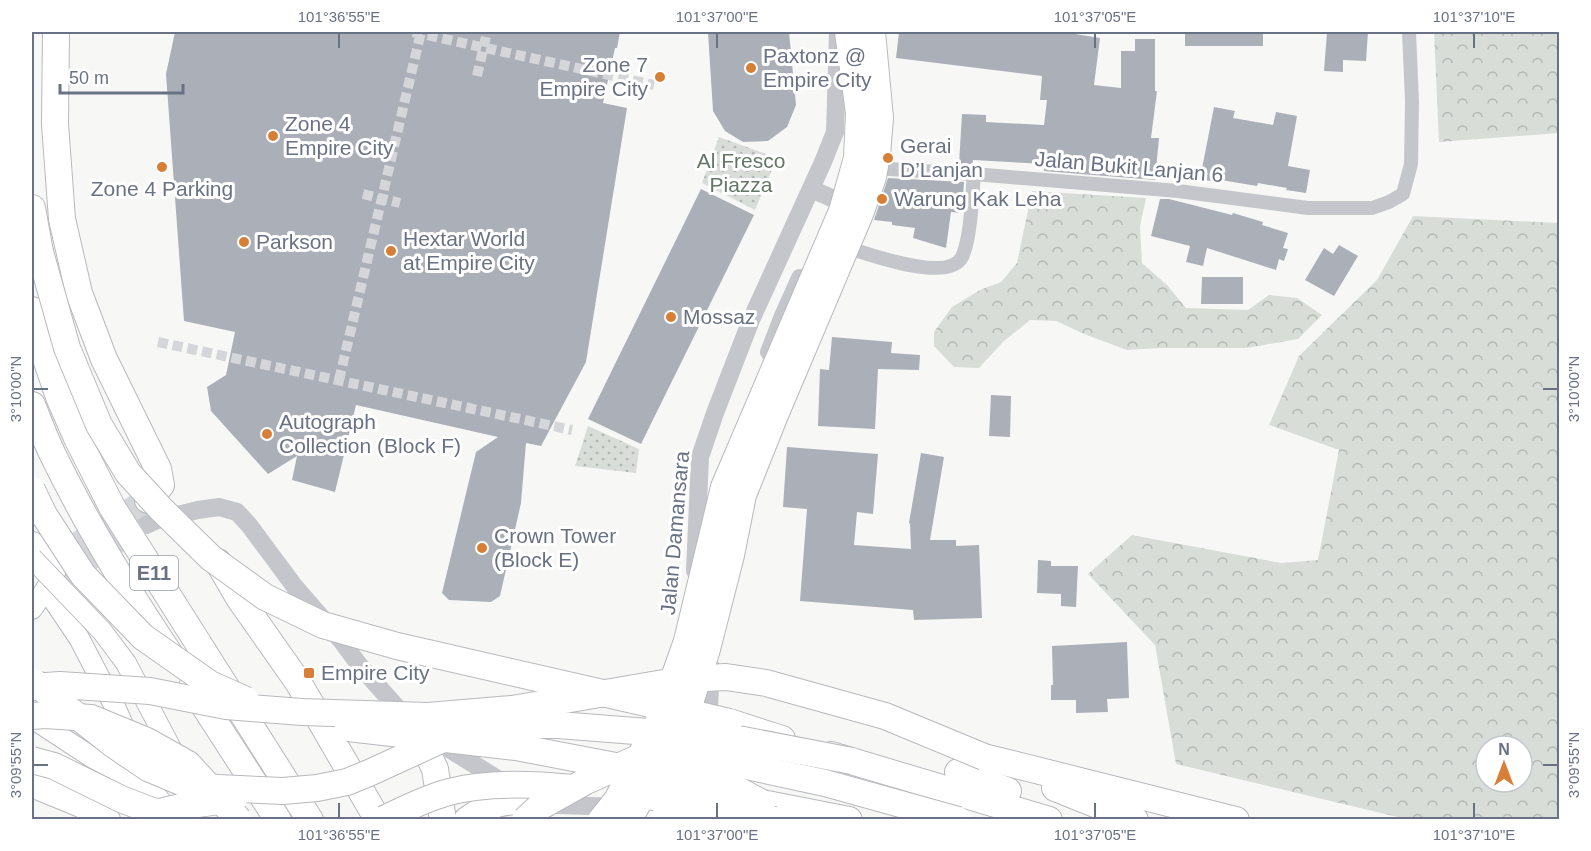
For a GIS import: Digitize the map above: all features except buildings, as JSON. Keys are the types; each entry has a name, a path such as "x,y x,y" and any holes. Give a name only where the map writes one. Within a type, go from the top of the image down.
{"highway":[{"path":"56,32 55,124 62,219 79,293 104,359 158,469 161,484 148,500"},
{"path":"601,819 617,800 658,723 687,641 724,487 842,211 856,158 859,113 848,32"},
{"path":"768,811 760,816 712,813 646,816 634,810 683,725 707,649 731,555 743,495 860,214 873,177 880,118 872,32"},
{"path":"32,208 40,252 67,348 99,425 128,473 161,509 211,558 266,597 323,625 397,646 729,722 852,761"},
{"name":"E11","path":"32,310 59,397 112,507 310,819"},
{"name":"E11","path":"32,405 53,455 87,520 134,600 278,819"},
{"path":"32,490 44,515 83,575 143,637 210,684 268,710 339,727 516,747 736,789 768,811"},
{"path":"180,513 196,526 239,598 298,682 378,819"},
{"path":"32,545 38,550 52,554 65,553"},
{"path":"32,687 60,685 150,692 237,707 302,712 428,716 512,709 687,679 726,677 766,683 885,716 1074,796 1135,819"},
{"path":"32,680 114,745 148,768 181,782 218,788 283,791"},
{"path":"32,717 45,715 91,718 147,741 188,764 238,819"},
{"path":"138,819 171,808 347,782 467,728 504,724 558,724 738,740 959,782 1088,819"},
{"path":"414,727 435,769 443,819"},
{"path":"467,819 489,806 510,800 529,810 538,808 586,781 645,755 728,762 825,783 958,819"},
{"path":"984,757 1236,819"},
{"path":"32,760 54,766 121,799 176,819"},
{"path":"959,782 1049,819"},
{"path":"32,784 81,804 106,819"},
{"path":"383,819 410,806 450,792 490,785 560,787 849,819"}],"main road":[{"path":"32,609 65,553"},
{"path":"32,558 102,631 126,663 171,749 213,819"},
{"path":"46,587 80,638 116,709 151,789 176,819"},
{"path":"32,717 93,758 151,789"}],"street":[{"name":"Jalan Damansara","path":"707,814 686,745 687,657 697,540 700,457 752,320 835,132 838,32"},
{"path":"146,525 180,513 219,507 237,512 360,666 414,727 529,810 559,805 646,816 707,814 709,704 715,588 727,510 758,383 783,316 848,166 854,134 860,56 858,32"},
{"name":"Jalan Bukit Lanjan 6","path":"848,166 1178,191 1308,208 1372,208 1403,194 1411,164 1412,101 1408,32"},
{"path":"818,239 924,268 952,265 961,259 968,233 974,174"},
{"path":"811,189 834,199"},
{"path":"646,816 668,787 679,766 686,745"}],"green space":[{"path":"1434,32 1559,32 1559,133 1439,142"},
{"name":"Al Fresco Piazza","path":"719,137 777,158 755,210 702,183"},
{"path":"1032,191 1146,198 1140,226 1142,263 1167,285 1186,308 1248,310 1269,295 1297,298 1322,315 1298,339 1247,348 1127,350 1056,321 1030,320 1003,342 979,368 954,367 934,346 934,332 952,307 980,290 1001,282 1017,263"},
{"path":"1413,216 1559,223 1559,819 1406,819 1176,764 1155,645 1088,574 1132,535 1281,563 1318,560 1339,450 1269,425 1299,356 1377,280"},
{"path":"588,426 639,449 636,473 575,466"}],"tunnel":[{"path":"413,32 654,85"},
{"path":"339,380 421,32"},
{"path":"477,76 487,32"},
{"path":"363,194 400,203"},
{"path":"158,342 572,430"},
{"path":"65,553 148,500"},
{"path":"59,582 139,531"}],"place":[{"name":"Paxtonz @ Empire City","path":"751,68"},
{"name":"Zone 7 Empire City","path":"660,77"},
{"name":"Zone 4 Empire City","path":"273,136"},
{"name":"Gerai D’Lanjan","path":"888,158"},
{"name":"Zone 4 Parking","path":"162,167"},
{"name":"Warung Kak Leha","path":"882,199"},
{"name":"Parkson","path":"244,242"},
{"name":"Hextar World at Empire City","path":"391,251"},
{"name":"Mossaz","path":"671,317"},
{"name":"Autograph Collection (Block F)","path":"267,434"},
{"name":"Crown Tower (Block E)","path":"482,548"},
{"name":"Empire City","path":"309,673"}]}
